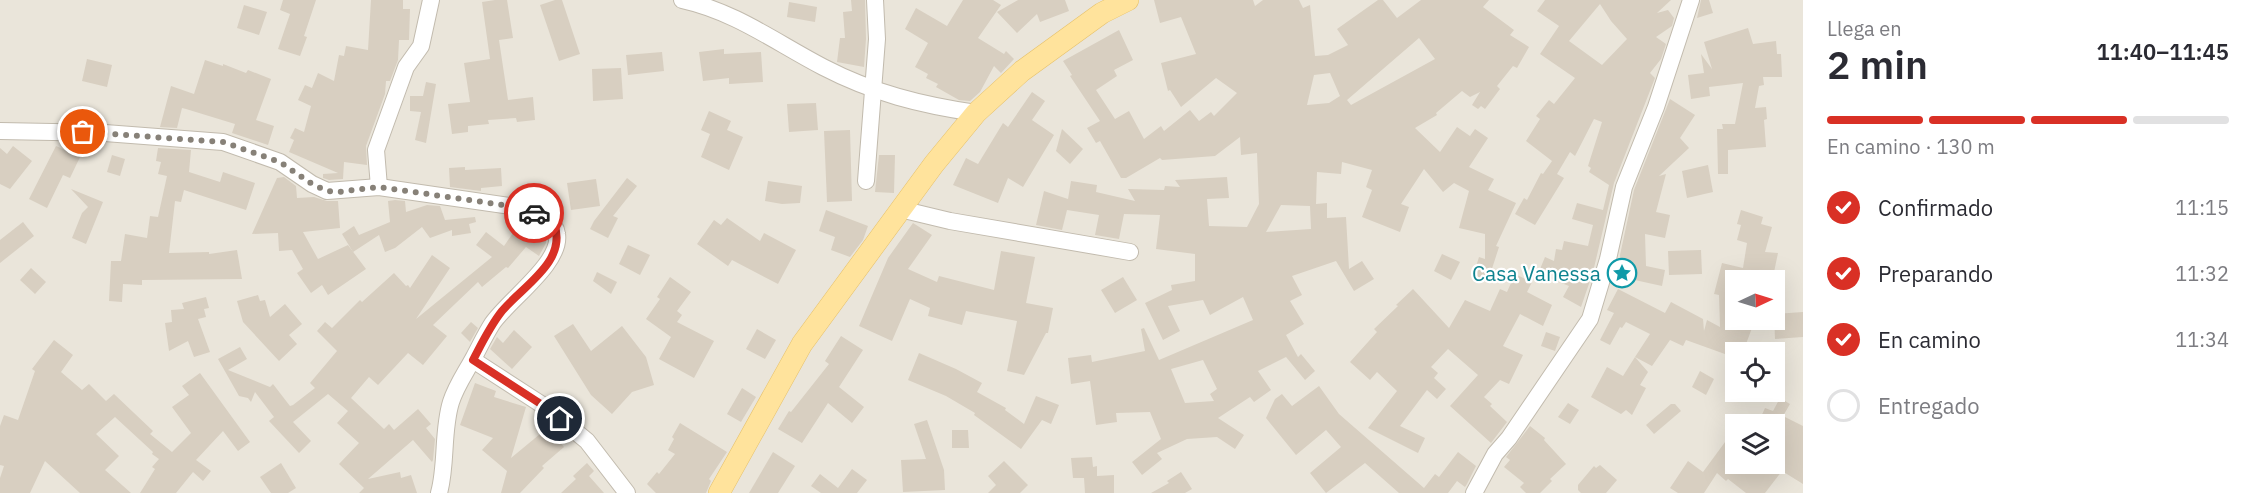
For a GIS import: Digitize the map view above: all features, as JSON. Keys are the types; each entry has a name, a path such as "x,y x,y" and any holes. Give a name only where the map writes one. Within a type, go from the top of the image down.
{"main road":[{"path":"719,493 802,344 900,209 976,113 1023,71 1101,14 1128,0"}],"street":[{"path":"379,187 376,150 406,68 421,46 431,0"},
{"path":"682,0 748,23 823,66 872,90 928,106 976,113"},
{"path":"866,181 877,39 875,0"},
{"path":"1474,493 1495,454 1509,438 1590,319 1608,259 1624,187 1656,107 1691,0"},
{"path":"0,131 105,133 223,142 280,162 312,184 327,191 338,192 379,187 517,207 539,215 554,224 558,234 556,250 544,268 510,301 492,324 451,403 443,477 439,493"},
{"path":"900,209 950,221 1130,252"},
{"path":"473,360 547,408 586,441 627,493"}],"shaded area":[{"path":"0,0 1803,0 1803,493 0,493"}],"building":[{"path":"283,0 316,0 300,56 278,49 290,14 280,10"},
{"path":"371,0 403,0 403,9 410,9 409,40 399,40 398,60 390,81 386,81 385,94 366,146 367,165 344,162 343,179 329,180 323,178 323,174 338,173 289,152 294,140 290,138 295,128 304,132 311,106 298,100 305,85 312,88 318,73 334,81 339,55 344,56 346,46 368,50"},
{"path":"507,0 513,38 499,40 508,100 533,97 535,120 517,122 516,118 488,120 489,124 468,126 468,132 452,134 448,104 470,102 464,63 490,59 482,2"},
{"path":"562,0 580,54 559,61 540,5"},
{"path":"851,0 865,0 864,67 837,62 840,38 845,38 843,12 852,11"},
{"path":"963,0 993,0 1001,5 978,38 1004,54 1006,51 1014,59 1001,73 994,66 980,92 970,101 959,100 936,87 938,84 926,78 928,74 915,67 928,43 905,29 916,8 947,26"},
{"path":"1018,0 1065,0 1069,11 1040,22 1037,14 1017,33 997,12"},
{"path":"1154,0 1253,0 1255,6 1263,0 1299,0 1303,8 1310,5 1315,56 1328,55 1348,45 1337,29 1378,0 1383,0 1397,18 1421,0 1489,0 1483,7 1514,30 1510,35 1529,47 1517,68 1513,66 1497,86 1500,89 1485,109 1481,106 1478,109 1472,105 1480,92 1470,97 1462,91 1436,113 1437,115 1415,128 1440,152 1457,127 1470,136 1475,129 1488,138 1469,167 1494,179 1488,190 1516,203 1496,246 1499,247 1488,281 1473,276 1479,257 1485,259 1485,234 1459,228 1469,191 1454,183 1443,192 1424,169 1401,204 1409,207 1400,232 1362,217 1372,190 1366,187 1372,170 1342,162 1341,174 1317,172 1316,204 1327,203 1327,218 1346,217 1349,269 1362,261 1374,279 1354,291 1336,261 1292,276 1302,295 1290,301 1304,324 1286,335 1298,357 1301,354 1315,371 1305,380 1286,357 1258,371 1271,390 1254,402 1250,397 1218,418 1244,435 1235,449 1217,437 1187,439 1157,453 1162,459 1142,475 1132,462 1161,439 1150,412 1116,413 1117,422 1096,425 1090,381 1071,384 1068,358 1091,355 1092,362 1145,351 1141,329 1144,328 1159,360 1253,320 1243,297 1210,315 1203,300 1168,306 1180,331 1163,340 1145,303 1172,290 1171,285 1195,281 1195,254 1156,249 1160,215 1124,214 1119,239 1095,235 1099,215 1067,210 1062,230 1036,225 1044,191 1068,199 1071,181 1097,185 1096,192 1135,201 1128,189 1164,190 1165,186 1180,187 1175,180 1227,177 1229,198 1207,199 1209,226 1247,227 1259,204 1257,153 1241,155 1240,137 1215,156 1162,160 1160,158 1126,178 1121,178 1100,141 1096,143 1087,128 1100,121 1070,76 1072,75 1063,61 1119,30 1133,60 1114,70 1117,76 1096,90 1115,119 1129,111 1144,139 1161,126 1164,131 1190,110 1199,121 1211,112 1214,116 1237,93 1216,78 1181,107 1170,90 1168,91 1161,63 1196,54 1181,17 1160,23","holes":["1419,38 1435,59 1351,105 1347,100","1330,73 1340,96 1329,103 1307,105 1314,75","1281,205 1310,206 1311,229 1266,232","1203,360 1217,389 1210,394 1214,401 1185,403 1171,369"]},
{"path":"1545,0 1671,0 1657,13 1668,10 1674,18 1672,26 1656,37 1666,44 1661,59 1650,73 1655,78 1614,183 1593,272 1583,271 1592,275 1581,307 1563,297 1569,286 1538,274 1545,257 1554,261 1556,249 1562,250 1564,241 1588,246 1593,225 1572,219 1577,203 1603,210 1609,185 1589,172 1591,168 1588,166 1602,122 1594,119 1575,156 1570,152 1557,174 1564,178 1535,225 1515,214 1524,198 1527,200 1541,173 1543,174 1552,161 1526,141 1540,119 1536,116 1549,100 1554,104 1575,78 1540,54 1559,26 1537,11","holes":["1600,4 1627,39 1602,65 1569,41"]},
{"path":"1701,0 1709,0 1713,13 1697,18"},
{"path":"789,2 817,7 815,22 787,17"},
{"path":"244,5 267,12 259,35 237,28"},
{"path":"1748,28 1753,44 1776,41 1777,54 1781,54 1782,77 1763,77 1764,85 1759,86 1755,108 1766,107 1767,119 1764,120 1766,147 1728,150 1728,174 1718,174 1717,129 1723,129 1722,124 1735,124 1743,83 1709,87 1710,96 1691,99 1688,75 1704,73 1701,54 1712,69 1704,42"},
{"path":"724,49 724,54 761,52 763,82 729,84 729,78 703,81 699,52"},
{"path":"662,52 664,71 628,75 626,55"},
{"path":"87,59 112,65 107,87 82,81"},
{"path":"205,60 246,73 248,70 271,79 256,120 274,126 268,145 232,133 235,124 182,108 177,128 160,127 171,86 194,94"},
{"path":"621,68 623,99 593,101 592,69"},
{"path":"426,82 436,84 426,143 415,140 421,112 410,111 410,96 423,96"},
{"path":"1032,92 1045,101 1032,120 1054,135 1023,187 1008,178 998,203 953,185 966,158 978,164 1003,123 1008,127"},
{"path":"1670,99 1695,115 1680,138 1689,148 1659,176 1666,174 1656,212 1670,215 1665,238 1645,234 1646,266 1665,270 1662,286 1621,277 1620,255 1634,190"},
{"path":"816,103 818,130 789,132 787,104"},
{"path":"709,111 731,121 727,130 743,137 729,170 701,157 710,134 701,130"},
{"path":"1062,129 1083,149 1070,164 1056,151"},
{"path":"850,130 852,201 827,202 824,131"},
{"path":"13,146 32,161 10,189 0,184 0,148 7,154"},
{"path":"56,146 80,157 70,178 63,175 47,208 29,199"},
{"path":"158,148 191,150 189,172 220,182 223,172 255,183 246,210 184,190 181,202 175,201 169,253 209,252 209,254 237,250 242,279 142,280 142,285 123,284 122,302 109,301 111,261 121,261 125,234 147,238 150,216 158,217 167,176 158,174 161,162 156,161"},
{"path":"112,155 125,159 120,176 107,172"},
{"path":"879,155 895,155 894,193 875,192"},
{"path":"1708,165 1713,192 1687,198 1682,171"},
{"path":"465,167 465,170 501,168 502,186 481,188 481,191 450,187 449,168"},
{"path":"284,177 296,186 297,198 314,197 327,201 338,201 340,228 303,232 318,259 348,245 366,269 328,295 322,285 311,293 297,273 303,269 292,250 279,251 278,233 252,234 277,178"},
{"path":"627,178 637,186 613,216 618,218 608,238 590,229 594,221"},
{"path":"596,179 600,206 571,210 567,183"},
{"path":"768,181 802,186 800,203 782,204 765,201"},
{"path":"71,189 103,202 86,244 72,238 82,213 88,207"},
{"path":"388,201 405,201 406,212 427,205 440,206 445,220 475,217 476,222 469,224 471,233 452,236 452,230 430,238 422,227 395,248 385,252 379,235 353,252 342,234 354,226 359,235 390,222"},
{"path":"826,210 868,226 863,240 850,257 831,250 835,237 819,231"},
{"path":"1741,210 1763,217 1761,224 1772,227 1765,252 1778,253 1774,270 1725,270 1725,330 1751,330 1747,342 1725,342 1725,354 1686,340 1683,346 1670,340 1652,366 1635,357 1650,334 1626,322 1622,328 1620,327 1610,345 1600,340 1614,313 1607,310 1618,289 1665,313 1671,302 1703,319 1704,331 1707,320 1720,327 1719,295 1714,294 1722,263 1743,268 1747,243 1737,240 1741,225 1737,224"},
{"path":"727,218 760,241 764,233 796,250 778,284 732,260 728,266 697,244 714,220 721,225"},
{"path":"522,220 546,237 546,243 539,256 526,247 508,268 506,267 482,287 478,282 433,325 447,336 423,365 408,353 378,385 369,377 351,398 384,429 389,424 394,430 418,409 431,424 426,428 435,439 432,462 413,440 368,479 400,472 401,478 411,475 417,493 359,493 364,488 339,464 359,443 337,423 348,411 328,394 293,422 311,441 299,453 269,421 274,417 255,392 251,402 248,398 239,396 218,359 240,347 247,359 228,370 270,387 273,384 290,406 293,405 315,388 310,383 337,351 317,331 325,322 332,328 360,300 362,302 394,273 410,288 432,255 450,268 416,319 492,257 476,245 486,232 504,246"},
{"path":"23,222 34,236 0,263 0,240"},
{"path":"913,223 932,235 908,269 937,282 939,276 994,290 1001,251 1035,257 1026,303 1053,308 1048,333 1024,375 1007,371 1017,321 966,311 962,325 928,316 930,308 910,299 892,341 859,326 888,258"},
{"path":"628,245 650,255 640,275 619,264"},
{"path":"1701,250 1702,274 1669,275 1668,251"},
{"path":"1442,254 1460,262 1451,280 1434,271"},
{"path":"31,268 46,282 35,294 20,280"},
{"path":"597,272 617,282 611,294 593,281"},
{"path":"1515,274 1532,282 1527,292 1552,305 1543,326 1520,314 1503,346 1523,355 1509,384 1500,380 1484,397 1507,422 1491,443 1450,406 1478,375 1448,349 1431,367 1438,373 1434,378 1446,389 1437,399 1427,390 1400,426 1425,438 1418,453 1368,428 1397,391 1377,372 1370,380 1350,362 1377,332 1374,329 1398,306 1396,305 1413,289 1449,328 1465,300 1490,311 1500,289 1507,292"},
{"path":"670,277 691,292 677,311 682,315 677,322 714,341 694,378 659,359 671,337 646,319 660,299 657,297"},
{"path":"1123,277 1137,300 1115,313 1101,290"},
{"path":"258,295 260,301 265,300 270,317 285,304 302,324 289,335 297,344 279,361 243,322 237,301"},
{"path":"206,297 209,308 204,309 206,317 198,319 210,352 194,357 188,341 169,351 165,323 172,322 171,310 184,309 182,303"},
{"path":"1803,312 1803,337 1775,339 1775,330 1785,330 1785,313"},
{"path":"471,322 478,328 470,342 461,333"},
{"path":"573,324 591,351 622,326 646,357 654,385 632,392 612,414 591,395 554,336"},
{"path":"757,329 776,340 765,359 746,349"},
{"path":"514,330 532,347 512,369 490,349 497,337 503,343"},
{"path":"1546,332 1560,337 1555,351 1541,346"},
{"path":"841,336 863,350 839,387 864,407 852,423 828,403 802,443 778,429 789,411 791,412 829,364 825,361"},
{"path":"54,340 73,355 61,372 82,390 89,384 106,401 114,394 153,431 150,434 172,452 191,433 172,407 189,395 182,386 200,373 250,442 238,451 223,431 196,460 211,471 203,481 193,472 176,493 140,493 155,469 152,467 159,459 115,417 96,434 119,456 105,470 131,493 80,493 45,461 30,493 0,493 0,478 4,466 0,465 0,426 4,415 18,420 35,371 32,369"},
{"path":"919,353 982,383 977,392 1006,408 1005,410 1024,424 1036,396 1059,405 1051,424 1042,420 1021,449 974,415 975,413 946,396 908,380"},
{"path":"1635,357 1648,372 1640,385 1646,388 1632,415 1626,410 1621,414 1591,397 1607,367 1623,376"},
{"path":"1700,371 1714,379 1706,395 1692,387"},
{"path":"475,383 496,391 494,397 526,407 511,458 540,434 545,439 552,433 564,447 542,466 544,468 520,493 501,493 507,471 482,450 493,438 460,425"},
{"path":"1319,386 1339,414 1424,488 1435,474 1439,477 1458,452 1476,466 1465,487 1457,481 1448,493 1399,493 1365,463 1326,493 1310,473 1341,447 1326,430 1296,455 1266,418 1275,399 1282,394 1292,406"},
{"path":"742,388 756,397 741,422 727,414"},
{"path":"1785,401 1790,404 1784,414 1762,414 1765,408 1773,411 1778,402"},
{"path":"1568,403 1579,410 1570,424 1558,417"},
{"path":"1671,404 1675,404 1681,411 1654,434 1646,425"},
{"path":"1785,417 1803,426 1803,484 1785,473"},
{"path":"927,420 944,470 945,490 903,492 901,460 926,459 914,424"},
{"path":"680,423 727,452 709,479 711,481 706,493 656,493 647,484 657,472 659,474 675,454 668,450"},
{"path":"1530,426 1545,438 1544,440 1566,464 1550,479 1552,481 1540,493 1526,493 1520,487 1524,483 1504,467 1510,460 1506,457"},
{"path":"952,430 968,430 969,448 952,448"},
{"path":"1725,442 1725,474 1780,474 1765,493 1746,493 1717,473 1704,493 1678,493 1670,488 1688,461 1703,472"},
{"path":"773,452 795,466 778,493 749,493"},
{"path":"1092,457 1093,467 1097,466 1097,476 1114,475 1114,493 1085,493 1084,478 1073,478 1071,458"},
{"path":"1004,461 1028,485 1020,493 988,493 996,485 988,476"},
{"path":"281,463 296,488 288,493 271,493 260,477"},
{"path":"587,463 594,471 589,476 604,493 561,493 576,479 573,476"},
{"path":"1600,465 1617,480 1606,493 1581,493 1578,485 1594,466 1596,468"},
{"path":"852,469 867,480 857,493 821,493 811,486 820,474 838,488"},
{"path":"1181,472 1192,489 1185,493 1151,493 1169,483 1167,481"}],"way so far":[{"path":"83,132 223,142 280,162 312,184 327,191 338,192 379,187 517,207 534,213"}],"place":[{"name":"Casa Vanessa","path":"1622,273"}],"route":[{"path":"534,213 554,224 558,234 556,250 544,268 510,301 492,324 473,360 547,408 560,419"}]}
